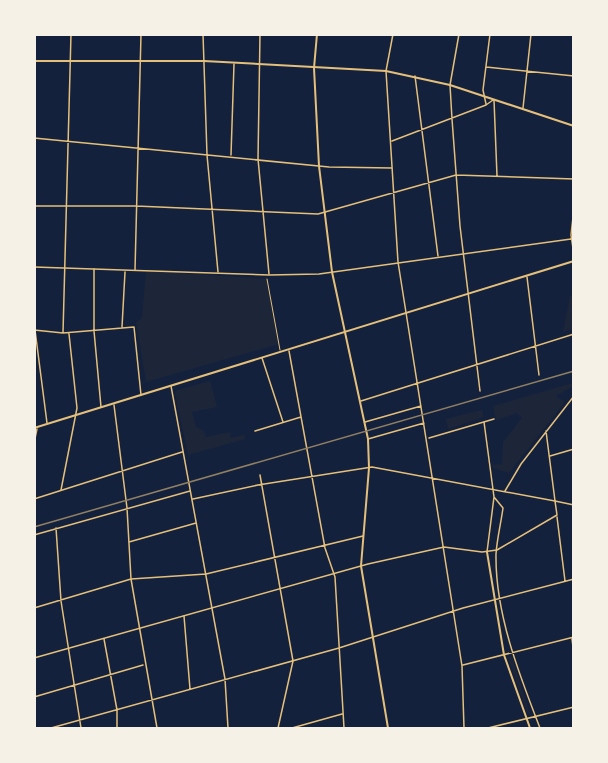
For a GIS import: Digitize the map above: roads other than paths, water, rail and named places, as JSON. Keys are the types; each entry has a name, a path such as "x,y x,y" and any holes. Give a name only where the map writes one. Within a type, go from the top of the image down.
{"main road":[{"path":"317,34 314,68 319,166 332,272 368,438 369,468 361,566 388,729"},
{"path":"34,61 204,61 386,71 416,75 573,126"},
{"path":"36,428 573,261"},
{"path":"487,552 493,600 504,655 530,729"}],"street":[{"path":"63,333 71,34"},
{"path":"135,270 141,34"},
{"path":"203,34 207,155 218,273"},
{"path":"260,34 258,159 269,275"},
{"path":"393,34 386,71 398,262 428,438 462,666 465,729"},
{"path":"459,34 450,85 463,252 480,391"},
{"path":"486,105 486,67 490,34"},
{"path":"523,108 531,34"},
{"path":"231,156 234,63"},
{"path":"486,67 573,76"},
{"path":"416,75 438,256"},
{"path":"391,141 486,105 494,99"},
{"path":"494,99 497,176"},
{"path":"34,138 319,166 393,168"},
{"path":"34,206 136,206 263,212 325,212 456,174 573,179"},
{"path":"573,208 573,255"},
{"path":"34,267 269,275 332,272 463,252 572,239"},
{"path":"94,268 94,331 101,408"},
{"path":"122,328 125,269"},
{"path":"527,275 539,375"},
{"path":"267,279 281,352"},
{"path":"48,424 35,330 69,333 134,327 142,396"},
{"path":"61,490 77,408 69,333"},
{"path":"360,401 573,334"},
{"path":"288,350 325,544 334,573 344,729"},
{"path":"262,358 283,422"},
{"path":"171,386 225,679 228,729"},
{"path":"505,492 511,478 573,396"},
{"path":"114,404 125,495 131,579 156,729"},
{"path":"365,424 423,408"},
{"path":"255,431 302,416"},
{"path":"428,438 494,419"},
{"path":"368,438 425,421"},
{"path":"484,422 494,497 487,552"},
{"path":"34,443 36,428"},
{"path":"546,431 565,581"},
{"path":"549,457 573,448"},
{"path":"34,500 184,452"},
{"path":"193,499 261,484 369,468 573,504"},
{"path":"260,475 293,661 278,729"},
{"path":"34,535 191,489"},
{"path":"494,497 503,508 497,550 501,597 512,653 540,729"},
{"path":"34,658 361,566 444,547 487,552 497,550 557,515"},
{"path":"129,542 197,522"},
{"path":"56,528 61,601 81,729"},
{"path":"34,608 131,579 206,574 363,536"},
{"path":"51,729 339,648 453,610 573,579"},
{"path":"184,615 190,689"},
{"path":"462,666 572,637 573,655"},
{"path":"104,638 117,710 117,729"},
{"path":"34,698 144,664"},
{"path":"488,729 573,707"},
{"path":"292,729 343,714"}],"railway":[{"path":"34,527 574,371"}]}
